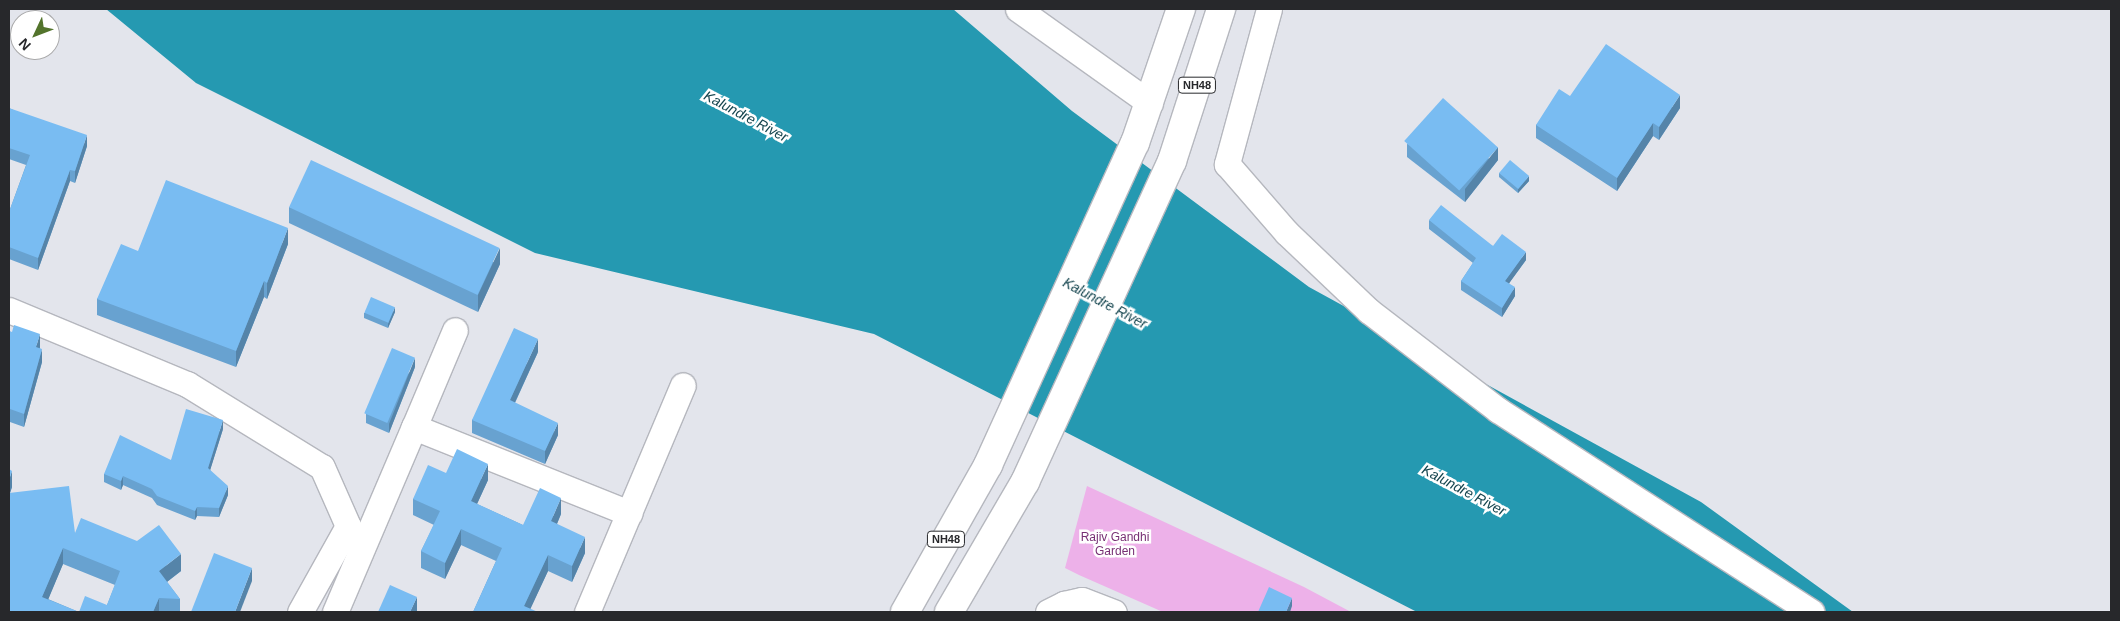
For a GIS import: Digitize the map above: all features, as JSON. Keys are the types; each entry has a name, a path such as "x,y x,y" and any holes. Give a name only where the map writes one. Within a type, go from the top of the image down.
{"highway":[{"name":"NH48","path":"904,612 988,465 1135,143 1181,9"},
{"name":"NH48","path":"949,612 1025,482 1172,160 1221,9"}],"street":[{"path":"1018,9 1150,103"},
{"path":"1269,9 1227,164 1287,232 1369,311 1498,410 1812,612"},
{"path":"9,310 187,384 322,467 348,526 300,612"},
{"path":"335,612 455,330"},
{"path":"587,612 683,385"},
{"path":"414,428 629,513"},
{"path":"1048,612 1064,604 1082,600 1114,612"}],"green space":[{"name":"Rajiv Gandhi Garden","path":"1087,486 1304,587 1351,612 1163,612 1079,575 1065,568"}],"water":[{"name":"Kalundre River","path":"106,9 953,9 1072,111 1309,287 1701,502 1853,612 1417,612 874,334 535,253 196,83"}],"building":[{"path":"1606,44 1680,95 1659,127 1653,123 1617,178 1536,125 1559,89 1570,96"},
{"path":"1443,98 1498,148 1459,191 1404,141"},
{"path":"9,108 87,135 75,171 70,170 38,258 9,247 9,212 30,155 9,148"},
{"path":"311,160 500,248 478,295 289,207"},
{"path":"1510,160 1529,176 1518,189 1499,173"},
{"path":"166,180 288,228 267,283 264,281 236,351 97,299 121,244 138,251"},
{"path":"1441,205 1493,246 1502,234 1526,252 1505,281 1515,287 1502,308 1461,281 1476,258 1429,220"},
{"path":"371,297 395,307 388,323 364,313"},
{"path":"14,325 40,334 36,347 42,349 24,414 10,409 9,413 9,331 12,332"},
{"path":"514,328 538,339 510,400 558,423 545,451 472,420"},
{"path":"392,348 415,358 387,423 364,413"},
{"path":"186,409 223,420 208,468 228,486 219,508 197,507 195,511 157,496 152,489 123,476 121,481 104,474 120,435 171,460"},
{"path":"457,449 488,464 471,501 523,525 540,488 561,498 551,521 585,537 572,566 548,555 524,606 538,612 473,612 502,548 461,529 445,563 421,551 440,511 413,499 428,465 446,473"},
{"path":"9,469 12,471 9,480"},
{"path":"69,486 75,533 81,518 137,541 159,525 181,554 159,571 180,599 159,598 153,612 79,612 9,612 9,493","holes":["63,548 120,571 107,605 85,596 79,612 42,597"]},
{"path":"214,553 252,568 235,612 191,612"},
{"path":"390,585 417,597 410,612 378,612"},
{"path":"1269,587 1292,598 1286,612 1258,612"}]}
